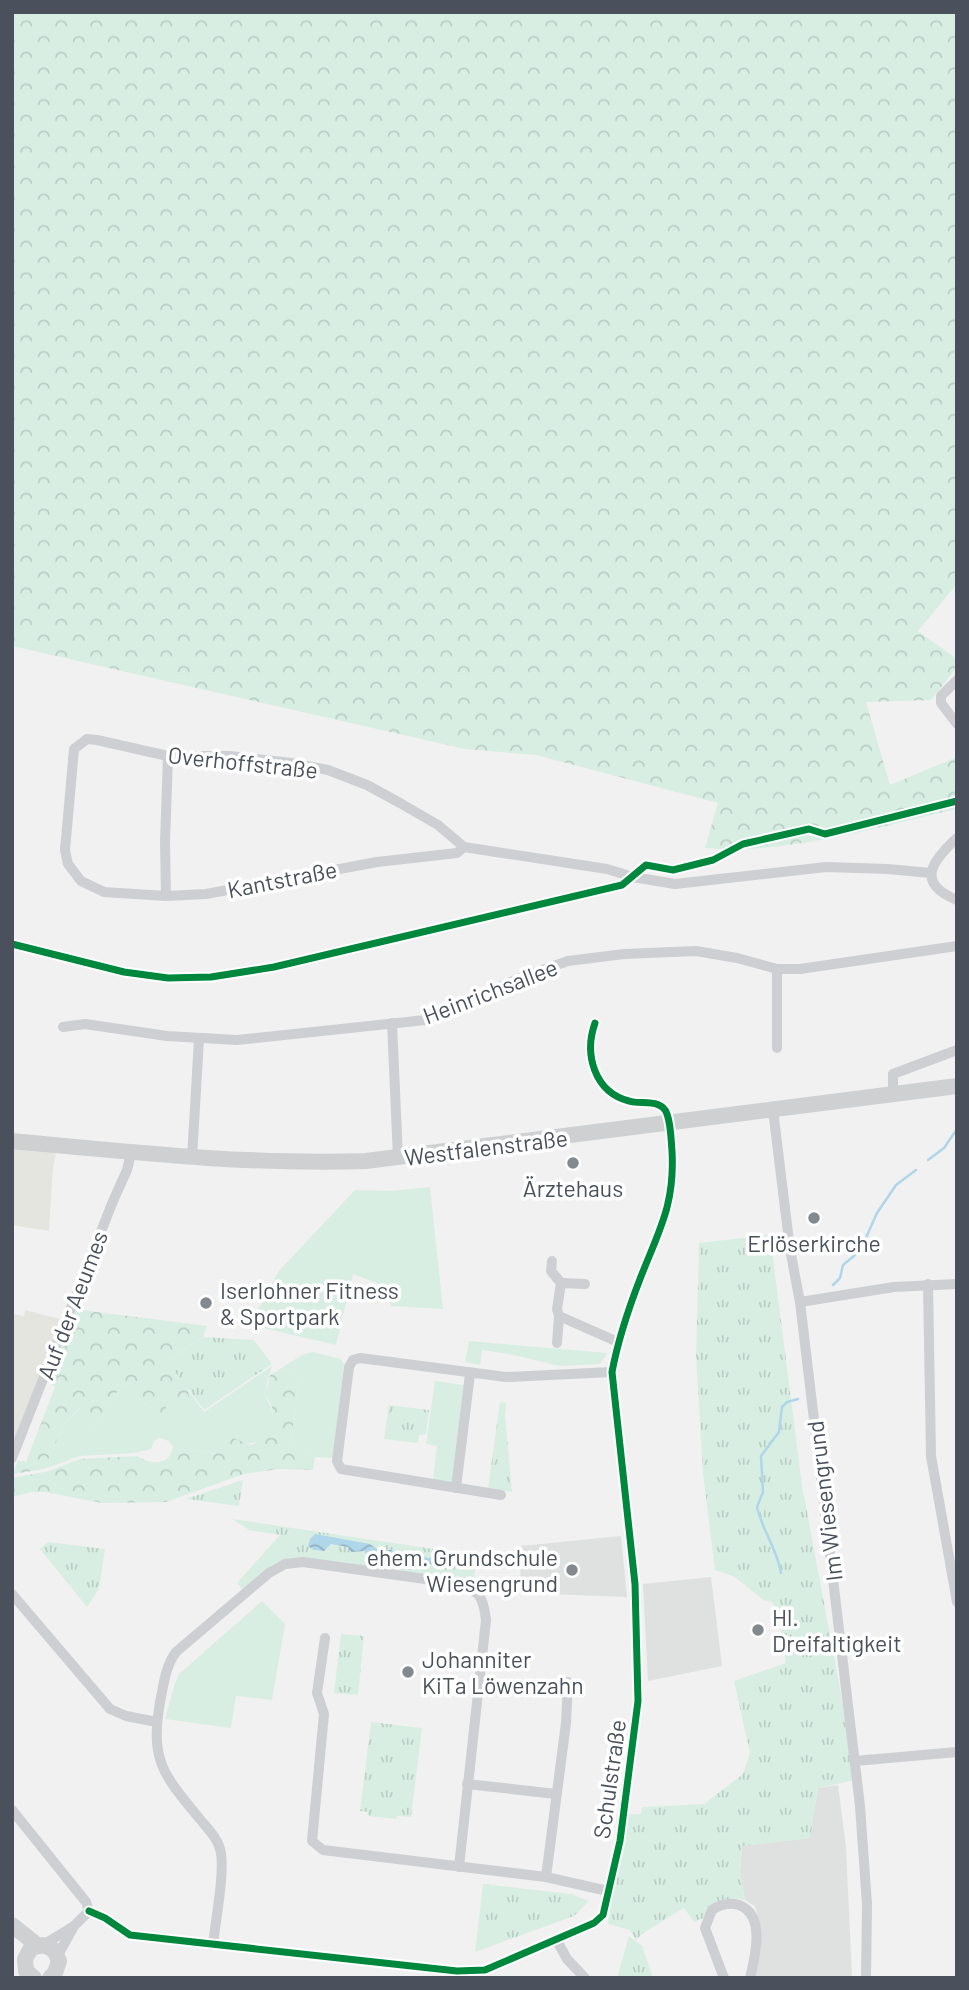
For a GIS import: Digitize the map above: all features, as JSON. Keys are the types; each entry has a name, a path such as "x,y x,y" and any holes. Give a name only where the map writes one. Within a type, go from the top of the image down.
{"main road":[{"name":"Westfalenstraße","path":"12,1141 192,1158 326,1162 398,1158 957,1086"},
{"path":"12,1925 40,1945 54,1950 57,1970"},
{"path":"12,1933 23,1949 26,1970 34,1978"},
{"path":"24,1959 31,1948 40,1945"}],"street":[{"path":"957,680 941,696 941,703 957,724"},
{"name":"Overhoffstraße","path":"87,739 168,756 229,756 328,770 368,785 400,803 438,825 464,847"},
{"name":"Kantstraße","path":"87,739 74,749 65,850 68,864 81,881 104,892 166,896 206,894 354,865 457,853 464,847 607,869 633,877 675,884 826,867 931,873"},
{"path":"166,896 168,756"},
{"path":"957,838 934,862 931,873 934,887 957,900"},
{"name":"Heinrichsallee","path":"63,1027 85,1024 199,1039 237,1040 425,1020 522,977 568,961 624,954 696,951 777,969 800,969 957,946"},
{"path":"777,969 777,1048"},
{"path":"392,1023 398,1158"},
{"path":"595,1023 589,1048 593,1070 597,1076 605,1086 628,1101 663,1107 669,1122"},
{"path":"192,1158 199,1039"},
{"path":"893,1094 893,1074 957,1050"},
{"name":"Im Wiesengrund","path":"773,1110 790,1249 800,1302 855,1761 867,1904 866,1978"},
{"name":"Schulstraße","path":"89,1912 105,1918 130,1936 457,1971 485,1970 597,1921 606,1907 621,1841 638,1701 635,1578 612,1372 618,1342 666,1215 673,1186 669,1122"},
{"name":"Auf der Aeumes","path":"12,1458 127,1170 131,1153"},
{"path":"552,1261 551,1271 561,1283 584,1284"},
{"path":"557,1343 557,1309 561,1283"},
{"path":"928,1284 932,1456 957,1602"},
{"path":"800,1302 928,1284 957,1284"},
{"path":"559,1316 618,1342"},
{"path":"501,1495 341,1469 337,1461 338,1448 349,1367 353,1360 359,1358 506,1377 612,1372"},
{"path":"456,1488 470,1374"},
{"path":"213,1945 222,1857 214,1836 168,1780 158,1754 157,1722 165,1673 176,1652 254,1585 285,1564 303,1562 454,1583 472,1589 484,1602 486,1620 459,1867"},
{"path":"12,1594 110,1709 126,1716 157,1722"},
{"path":"325,1638 317,1693 324,1714 312,1841 323,1850 546,1877 608,1891"},
{"path":"546,1877 565,1735 568,1682"},
{"path":"855,1761 957,1752"},
{"path":"467,1784 556,1794"},
{"path":"12,1810 86,1902 89,1912 74,1926 40,1945"},
{"path":"724,1978 705,1928 712,1910 726,1904 734,1904 744,1907 753,1917 757,1936 750,1978"},
{"path":"57,1970 74,1926"},
{"path":"556,1939 567,1959 585,1978"}],"shaded area":[{"path":"12,1135 57,1147 49,1231 12,1225"},
{"path":"25,1310 60,1319 12,1447 12,1314 24,1316"},
{"name":"ehem. Grundschule Wiesengrund","path":"621,1536 627,1597 520,1593 521,1546"},
{"path":"711,1577 722,1666 648,1681 643,1584"},
{"path":"838,1785 846,1846 852,1978 754,1978 761,1930 755,1906 745,1900 740,1872 742,1846 809,1838 818,1788"}],"green space":[{"path":"12,12 957,12 957,584 918,631 957,659 957,667 931,700 866,702 890,785 957,757 957,809 799,844 766,848 705,848 718,803 536,755 465,749 12,646"},
{"path":"430,1187 443,1309 391,1306 384,1286 353,1274 336,1345 263,1328 254,1317 279,1271 355,1190 391,1191"},
{"path":"770,1235 802,1485 855,1780 818,1788 810,1838 742,1846 740,1872 745,1900 716,1902 706,1917 694,1922 684,1908 636,1940 630,1930 608,1924 611,1889 627,1814 641,1814 642,1807 704,1804 743,1774 750,1753 734,1681 786,1663 779,1619 772,1602 763,1600 735,1577 715,1570 703,1474 696,1357 699,1243"},
{"path":"75,1309 207,1326 203,1337 168,1360 187,1386 190,1402 183,1409 168,1394 161,1400 169,1412 172,1424 160,1425 155,1411 122,1384 93,1431 80,1407 64,1424 44,1469 13,1474 18,1460 26,1462 55,1387 48,1382"},
{"path":"203,1337 254,1340 272,1364 204,1410 167,1361"},
{"path":"469,1341 607,1353 600,1364 560,1366 482,1350 480,1365 465,1362"},
{"path":"313,1352 341,1359 344,1364 333,1458 315,1457 291,1442 299,1380 283,1367 302,1355"},
{"path":"272,1366 266,1391 272,1411 271,1426 259,1441 238,1442 217,1454 173,1447 169,1441 159,1438 154,1441 151,1449 133,1453 80,1456 44,1469 64,1424 81,1407 93,1431 122,1384 155,1411 169,1412 160,1400 168,1394 190,1402 187,1389 204,1412"},
{"path":"283,1367 299,1380 291,1442 315,1457 313,1470 279,1469 244,1474 166,1502 102,1503 45,1492 12,1497 12,1478 49,1471 80,1459 137,1456 159,1462 168,1458 173,1447 216,1454 220,1439 228,1436 251,1445 265,1435 270,1426 273,1414 266,1392 270,1375"},
{"path":"435,1381 470,1386 455,1485 433,1480 437,1446 426,1444"},
{"path":"500,1402 506,1403 512,1492 488,1489"},
{"path":"389,1405 429,1410 426,1434 419,1435 418,1443 384,1439"},
{"path":"243,1480 239,1506 186,1499"},
{"path":"232,1519 477,1554 473,1587 308,1566 280,1566 243,1590 237,1583 280,1535 249,1530"},
{"path":"48,1542 105,1549 99,1589 87,1607 40,1549"},
{"path":"262,1601 285,1624 272,1700 236,1696 231,1728 165,1719 179,1674"},
{"path":"341,1634 364,1636 358,1695 334,1693"},
{"path":"371,1722 422,1728 411,1817 397,1816 396,1819 368,1816 368,1812 360,1811"},
{"path":"483,1884 571,1894 589,1901 574,1916 475,1952"},
{"path":"629,1936 642,1946 653,1978 617,1978"}],"water":[{"path":"315,1534 370,1544 378,1550 402,1553 409,1551 428,1558 455,1554 460,1562 453,1568 436,1563 371,1560 365,1551 351,1552 348,1547 331,1544 324,1551 314,1550 308,1546"}],"waterway":[{"path":"928,1160 944,1148 957,1129"},
{"path":"833,1285 840,1278 843,1265 860,1251 877,1213 896,1185 916,1170"},
{"path":"781,1573 757,1507 763,1492 761,1456 779,1432 782,1407 787,1402 798,1399"}],"cycle path":[{"path":"12,944 124,972 168,978 211,977 274,967 622,885 646,865 673,870 713,860 743,844 809,829 825,834 957,801"},
{"path":"89,1911 130,1935 457,1971 485,1970 594,1923 603,1915 620,1841 638,1701 635,1584 612,1372 627,1314 664,1217 671,1187 672,1151 668,1118 661,1106 629,1101 617,1096 600,1081 592,1059 595,1023"}],"place":[{"name":"Ärztehaus","path":"573,1163"},
{"name":"Erlöserkirche","path":"814,1218"},
{"name":"Iserlohner Fitness & Sportpark","path":"206,1303"},
{"name":"ehem. Grundschule Wiesengrund","path":"572,1570"},
{"name":"Hl. Dreifaltigkeit","path":"758,1630"},
{"name":"Johanniter KiTa Löwenzahn","path":"408,1672"}]}
